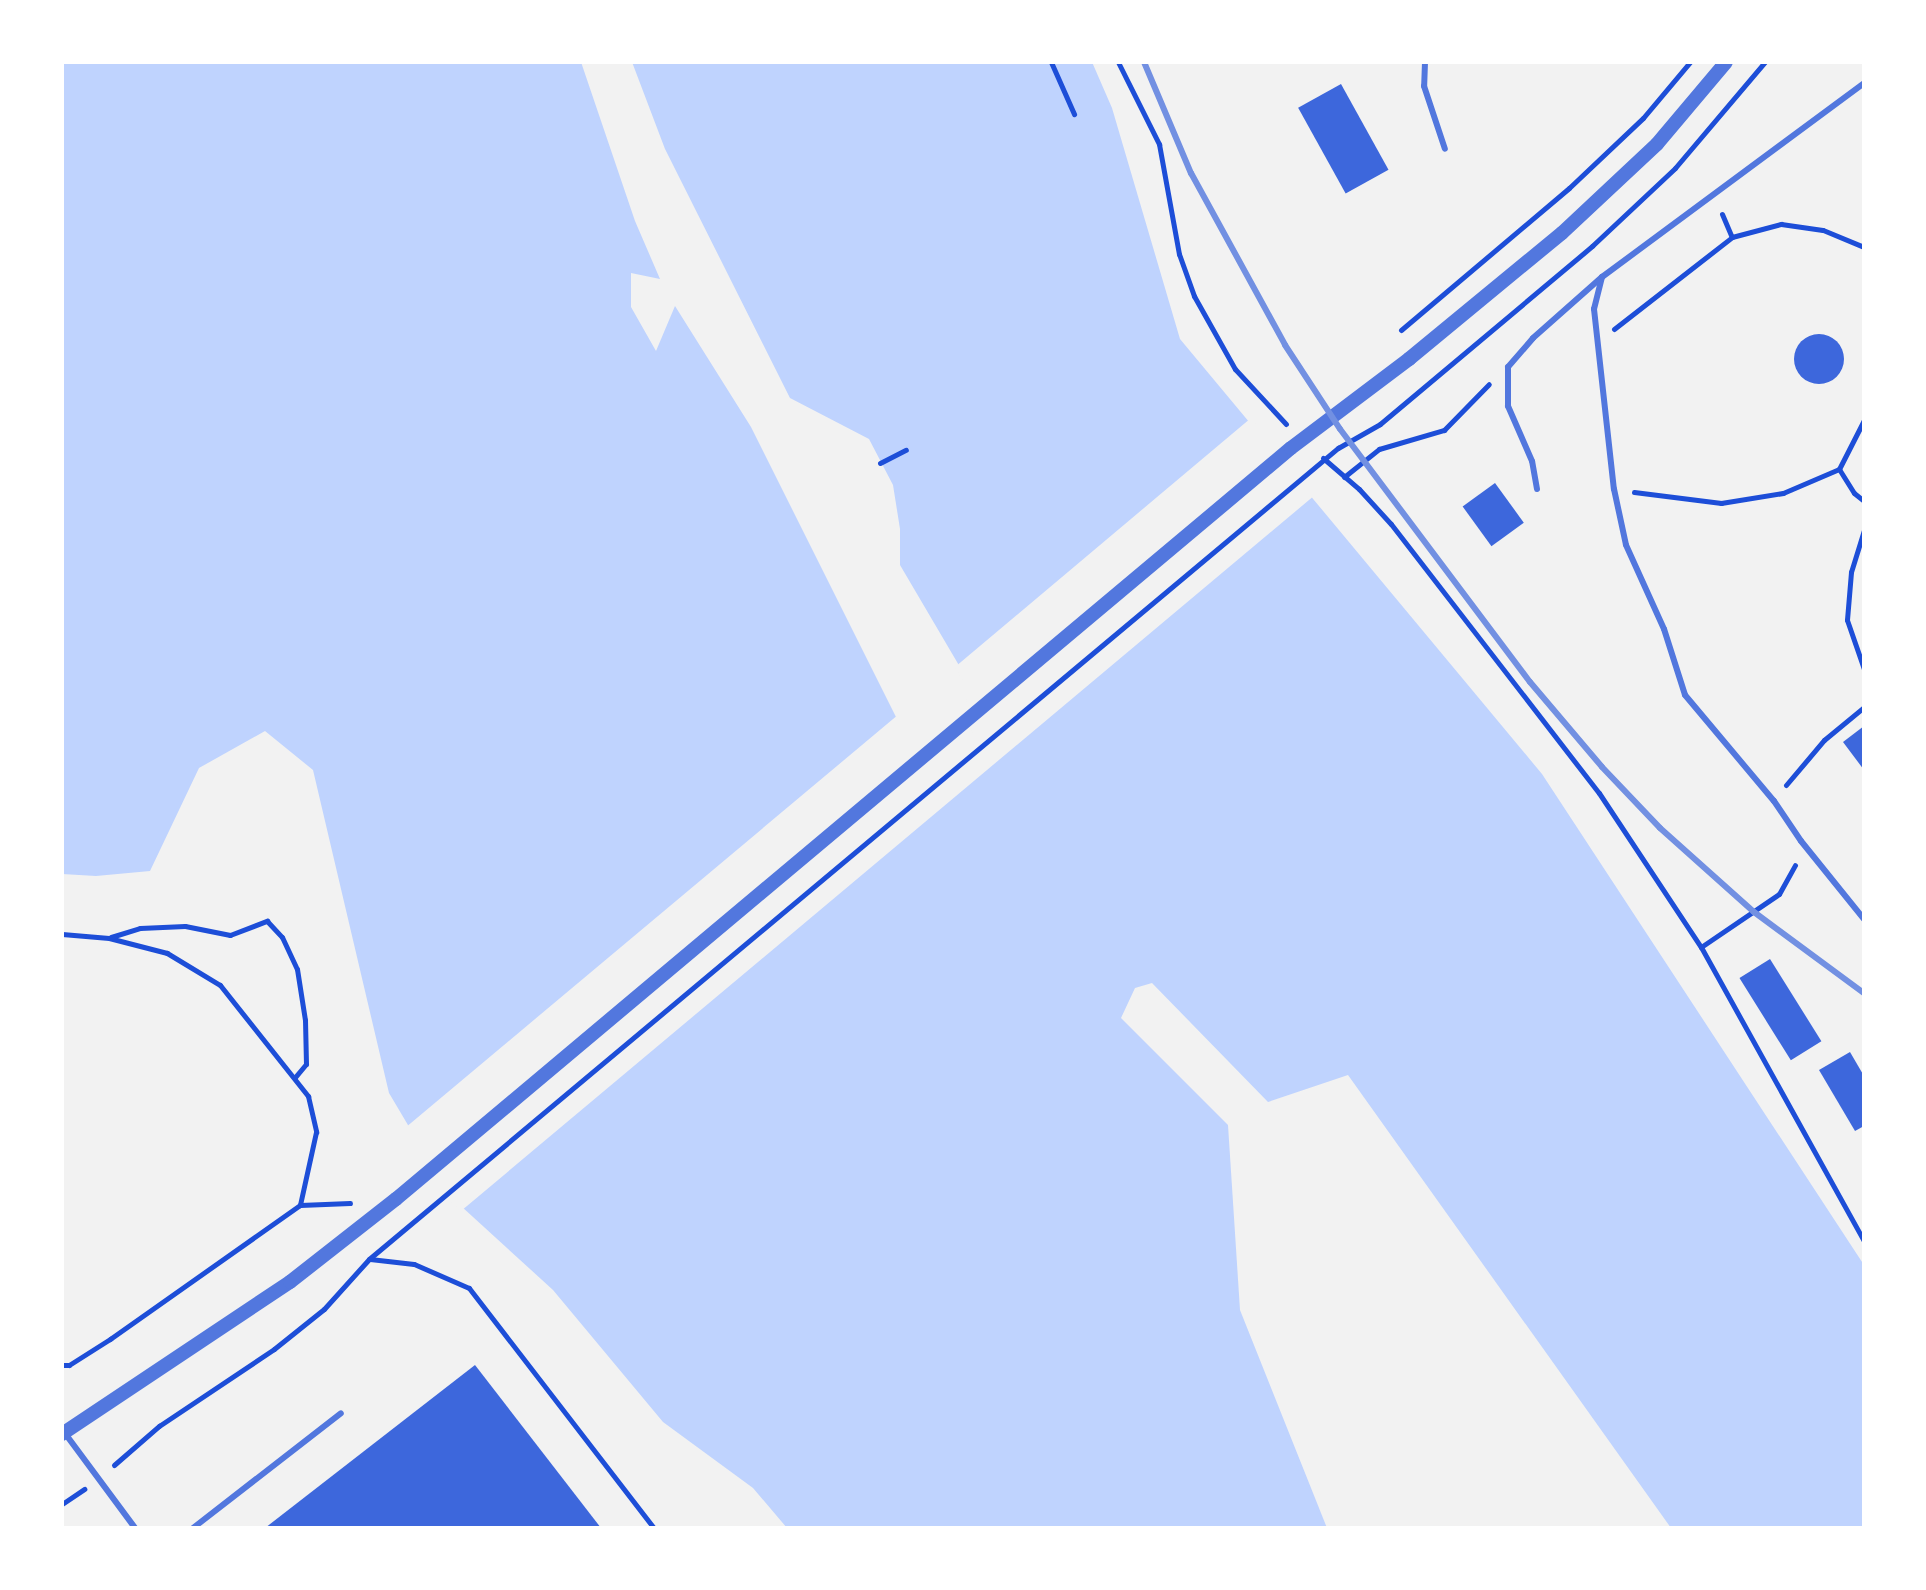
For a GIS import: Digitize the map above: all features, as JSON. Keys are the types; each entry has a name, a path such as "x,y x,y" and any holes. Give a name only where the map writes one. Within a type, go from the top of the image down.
{"street":[{"path":"63,1433 290,1282 396,1199 1291,448 1409,359 1572,224 1657,144 1726,62"}],"lane":[{"path":"1425,62 1424,86 1445,149"},
{"path":"1537,489 1532,461 1508,406 1508,367 1533,338 1602,277 1864,83"},
{"path":"1602,277 1594,309 1609,422 1614,489 1626,545 1664,629 1685,695 1774,801 1801,841 1864,919"},
{"path":"193,1528 341,1413"},
{"path":"63,1433 135,1528"}],"path":[{"path":"1051,62 1074,114"},
{"path":"1118,62 1159,144 1179,254 1194,296 1235,369 1295,433"},
{"path":"1399,332 1569,188 1643,118 1690,62"},
{"path":"1596,342 1732,237 1781,224 1823,230 1864,247"},
{"path":"1344,477 1379,449 1444,430 1508,367"},
{"path":"1614,489 1721,503 1783,493 1839,469 1864,420"},
{"path":"62,1504 99,1478 159,1426 274,1349 311,1319 369,1259 1338,448 1380,424"},
{"path":"880,463 906,450"},
{"path":"1317,453 1391,524 1599,793 1701,947 1864,1241"},
{"path":"1839,469 1854,493 1864,501"},
{"path":"1864,530 1851,572 1847,620 1864,669"},
{"path":"1774,801 1824,740 1864,707"},
{"path":"1701,947 1779,894 1793,873 1801,841"},
{"path":"109,938 140,928 185,926 230,935 267,921 282,937 297,969 305,1020 306,1064 295,1077"},
{"path":"62,934 109,938 167,953 220,985 308,1096 316,1132 300,1205"},
{"path":"62,1365 69,1365 110,1339 300,1205 350,1203 361,1194"},
{"path":"369,1259 414,1264 469,1288 654,1528"}],"water":[{"path":"62,62 581,62 635,221 660,279 631,273 631,307 656,351 675,306 751,427 897,719 933,775 962,773 979,743 967,679 900,565 900,529 893,485 869,439 790,398 665,149 632,62 1092,62 1112,108 1180,339 1542,774 1864,1265 1864,1528 1671,1528 1348,1075 1268,1102 1152,983 1135,988 1121,1018 1228,1125 1240,1310 1327,1528 787,1528 753,1488 663,1422 553,1290 450,1196 389,1093 313,770 265,731 199,768 150,871 96,876 62,874"}],"pier":[{"path":"1251,418 1315,495 461,1211 447,1198 405,1128 899,714 935,771 959,769 974,743 963,681 955,667"}],"building":[{"path":"1341,84 1389,170 1346,193 1298,108"},
{"path":"1809,335 1829,335 1843,349 1843,369 1829,383 1809,383 1795,369 1795,349"},
{"path":"1495,483 1524,523 1491,546 1463,507"},
{"path":"1864,726 1864,770 1843,742"},
{"path":"1770,959 1821,1041 1791,1060 1739,978"},
{"path":"1850,1052 1864,1076 1864,1126 1855,1131 1819,1070"},
{"path":"475,1365 601,1528 265,1528"}],"railway":[{"path":"1144,62 1191,173 1285,345 1340,429 1530,682 1602,767 1660,828 1754,912 1864,993"}]}
